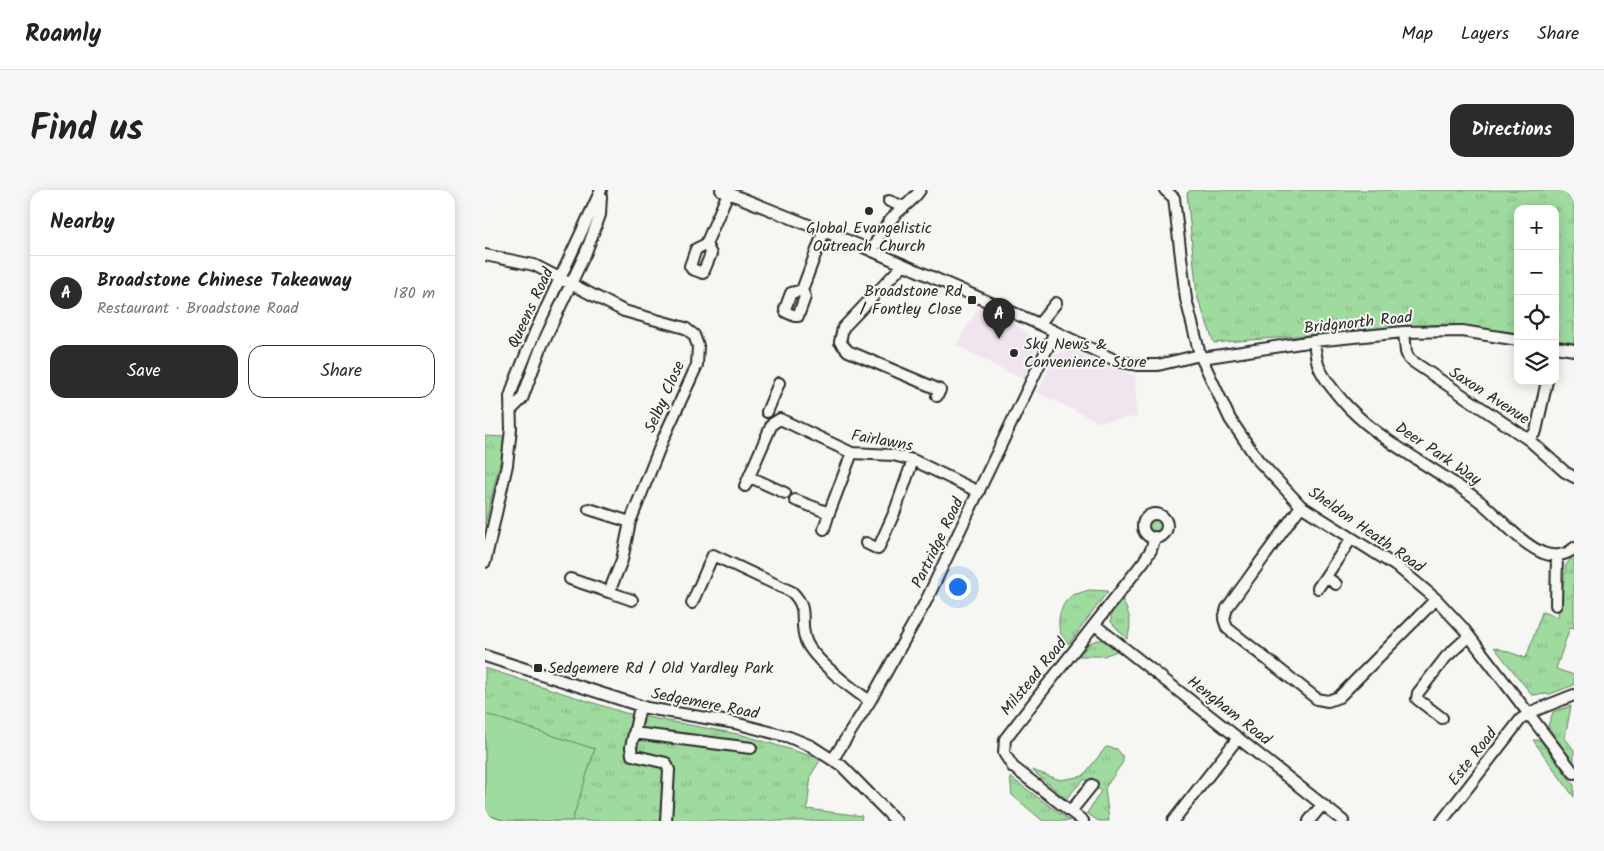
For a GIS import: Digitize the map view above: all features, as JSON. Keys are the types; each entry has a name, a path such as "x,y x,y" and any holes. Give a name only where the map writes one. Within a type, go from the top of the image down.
{"street":[{"path":"872,251 881,232 914,199 920,190"},
{"path":"1165,190 1177,194"},
{"path":"510,411 523,399 542,345 571,286 600,215 601,191"},
{"name":"Queens Road","path":"485,562 507,466 511,429 510,411 514,384 524,357 601,191"},
{"path":"706,244 724,191"},
{"name":"Bridgnorth Road","path":"724,191 872,251 1039,324 1117,361 1138,365 1158,364 1201,356 1314,341 1404,332 1462,332 1514,339"},
{"name":"Sheldon Heath Road","path":"1177,194 1186,299 1201,356 1230,419 1258,460 1301,506 1399,568 1436,599 1469,636 1574,773"},
{"path":"889,201 904,207"},
{"path":"802,290 825,231"},
{"name":"Selby Close","path":"485,255 534,265 571,286 624,311 685,328 694,335 698,346 697,365 664,437 630,522 622,560 609,592"},
{"path":"903,265 843,328 840,342 848,351 940,390 937,396"},
{"path":"1039,324 1056,303"},
{"name":"Partridge Road","path":"833,759 869,701 925,603 1055,332"},
{"name":"Saxon Avenue","path":"1404,332 1406,352 1409,360 1529,440 1565,472 1574,477"},
{"name":"Deer Park Way","path":"1314,341 1319,367 1348,407 1378,432 1478,500 1533,548 1557,556"},
{"path":"1559,348 1574,350"},
{"name":"Fairlawns","path":"779,383 766,411 780,419 852,453 893,455 913,460 979,492"},
{"path":"1529,440 1536,431 1546,385"},
{"path":"780,419 772,424 748,482 762,482 785,493"},
{"path":"824,529 852,453"},
{"path":"866,544 877,549 895,511 913,460"},
{"path":"795,500 829,513"},
{"path":"1301,506 1227,608 1224,619 1227,628 1317,699 1328,700 1339,696 1436,599"},
{"path":"589,509 630,522"},
{"name":"Milstead Road","path":"1083,821 1013,767 1004,754 1005,739 1145,561 1155,538"},
{"path":"1318,588 1351,539"},
{"path":"1556,605 1557,556 1570,552 1574,548"},
{"path":"692,603 713,555 792,592 802,601 804,609 802,630 806,643 849,687 869,701"},
{"path":"1325,577 1336,584"},
{"path":"569,579 632,600"},
{"name":"Hengham Road","path":"1095,625 1343,821"},
{"path":"1442,718 1421,703 1417,697 1418,693 1446,657 1469,636"},
{"name":"Sedgemere Road","path":"485,656 640,707 735,723 789,737 811,746 842,766 896,821"},
{"path":"1529,713 1574,696"},
{"path":"640,707 632,755 637,758 666,763 669,770 666,821"},
{"name":"Este Road","path":"1442,821 1521,719 1529,713"},
{"path":"635,733 751,748"},
{"path":"1173,821 1238,738"},
{"path":"1071,811 1092,785"},
{"path":"1309,821 1322,804"}],"shaded area":[{"path":"978,308 1014,323 1038,342 1036,354 1024,380 956,345"},
{"path":"1068,349 1135,376 1137,417 1099,422 1038,393 1054,356"}],"green space":[{"path":"1191,190 1574,190 1574,343 1559,341 1559,205 1514,205 1514,333 1445,324 1214,343 1197,296 1187,193"},
{"path":"485,436 506,437 485,525"},
{"path":"1156,518 1164,526 1156,534 1148,526"},
{"path":"1574,555 1574,628 1570,627 1556,669 1574,675 1574,685 1550,694 1532,695 1494,647 1526,658 1542,612 1558,617 1566,565"},
{"path":"1089,590 1108,591 1069,644 1064,639 1059,626 1060,612 1063,605 1073,595"},
{"path":"1122,599 1129,618 1130,628 1127,639 1111,622 1111,613"},
{"path":"1103,640 1117,651 1104,656 1079,656 1090,643"},
{"path":"485,668 625,713 743,735 821,759 811,775 807,809 862,816 861,821 485,821"},
{"path":"1571,706 1565,738 1574,750 1574,765 1548,726 1553,712"},
{"path":"485,714 595,749 572,821 506,821 485,814"},
{"path":"1533,740 1540,740 1574,785 1574,797"},
{"path":"1106,747 1117,749 1123,757 1123,762 1105,788 1109,821 1098,821 1087,813 1101,791 1084,779 1066,799 1032,770 1060,780 1083,776"},
{"path":"1010,777 1070,821 1043,821 1012,795"}],"place":[{"name":"Global Evangelistic Outreach Church","path":"869,211"},
{"name":"Broadstone Rd / Fontley Close","path":"972,300"},
{"name":"Broadstone Chinese Takeaway","path":"999,339"},
{"name":"Sky News & Convenience Store","path":"1014,353"},
{"name":"Sedgemere Rd / Old Yardley Park","path":"538,668"}]}
